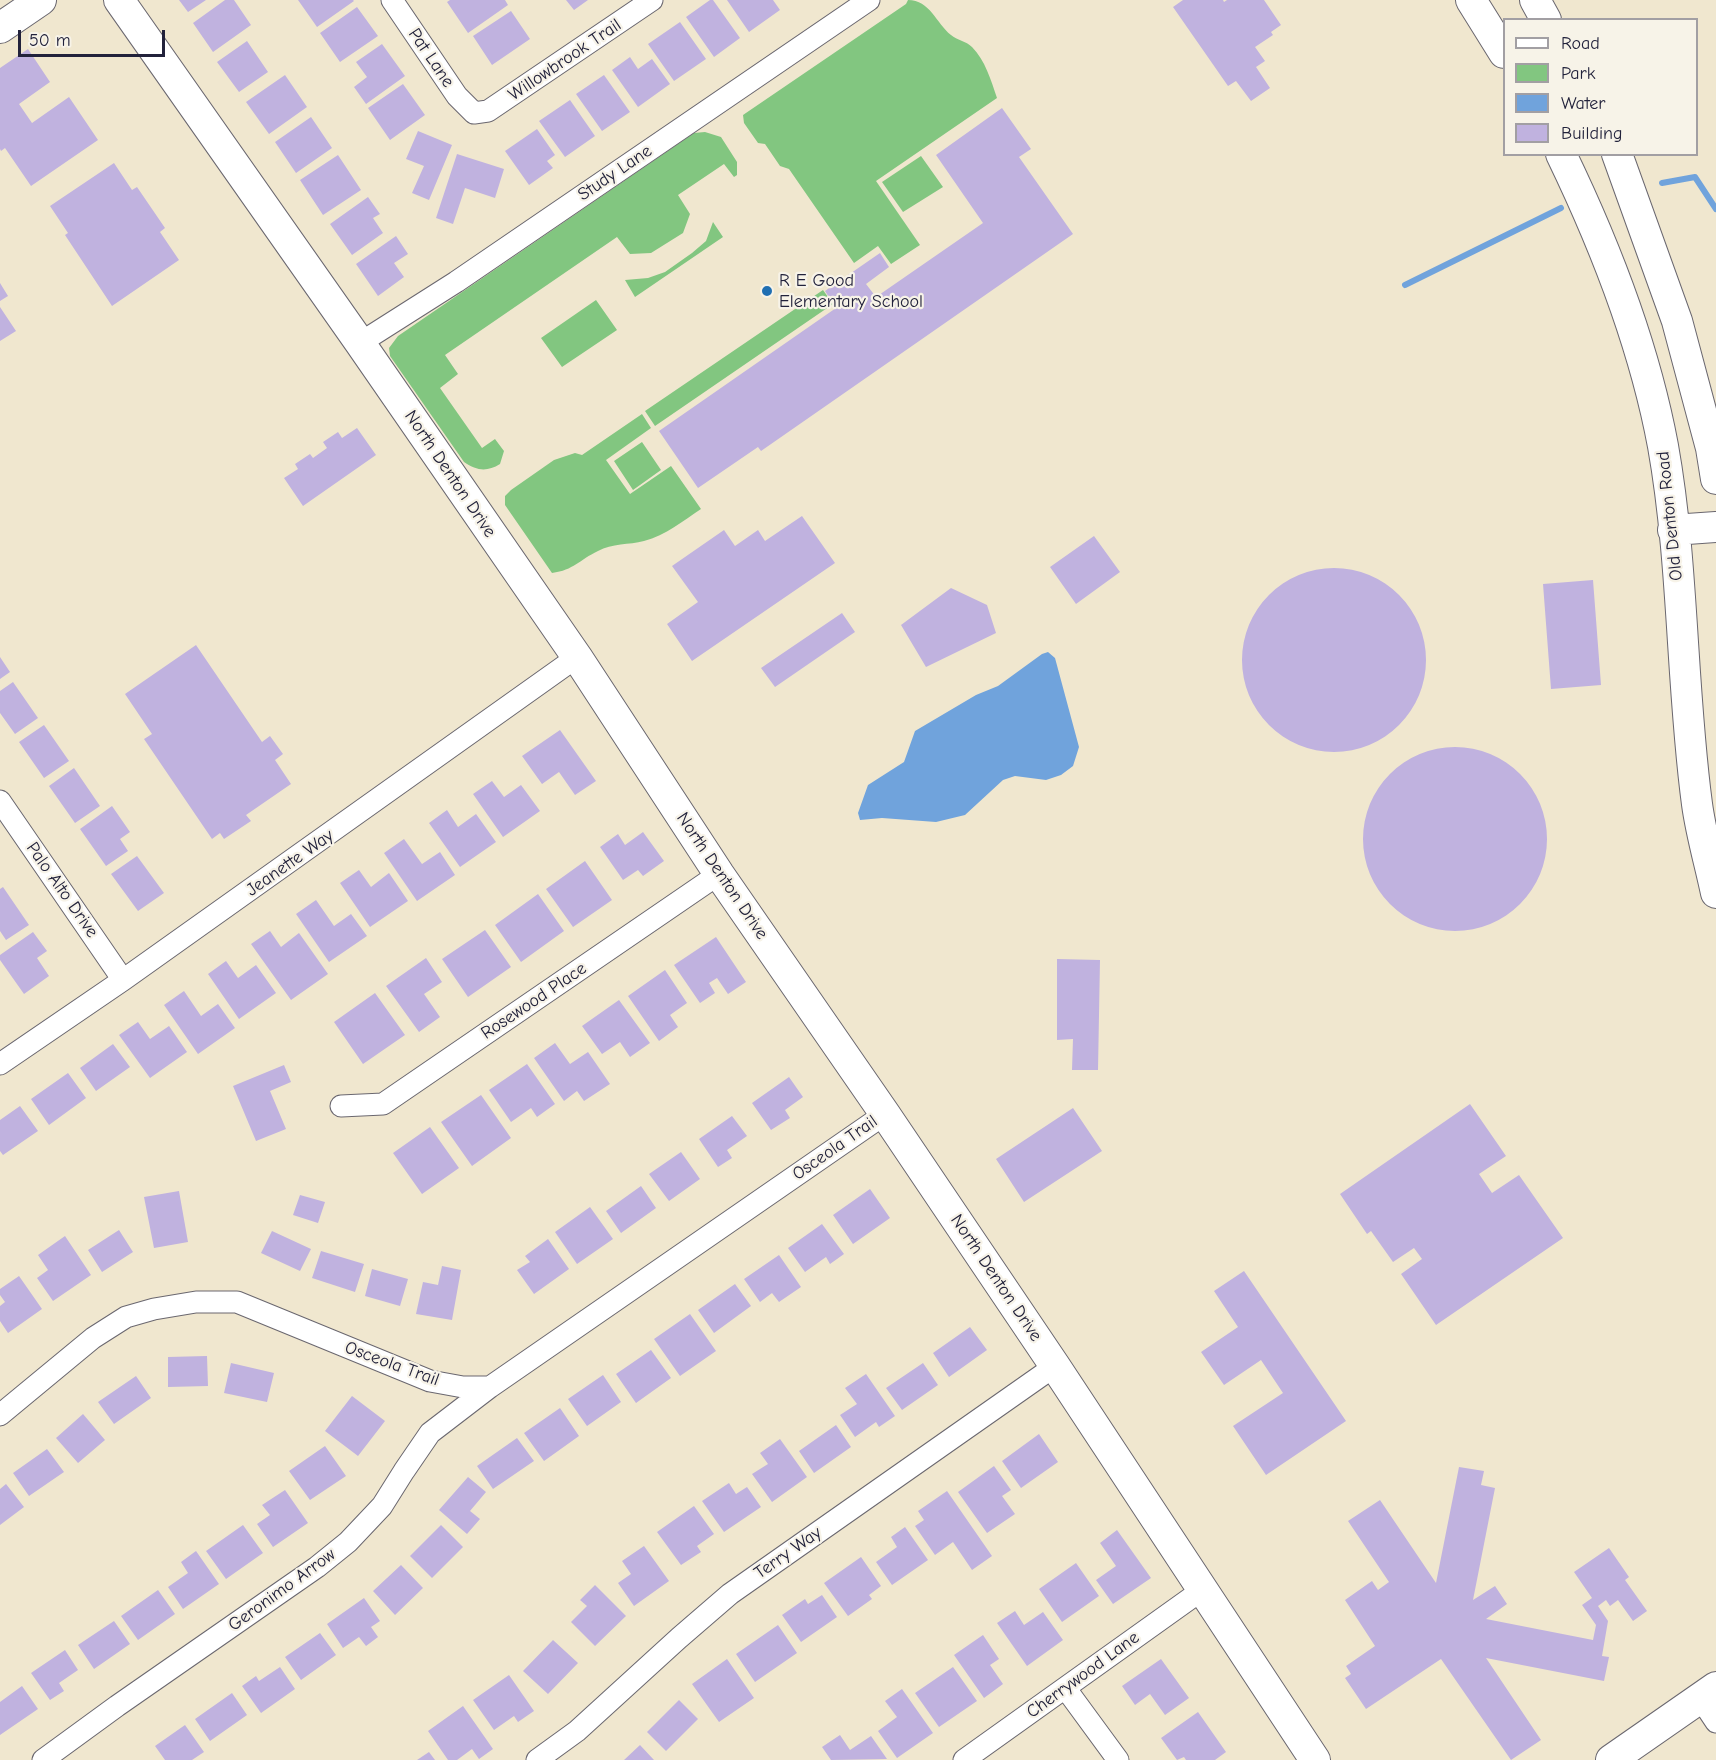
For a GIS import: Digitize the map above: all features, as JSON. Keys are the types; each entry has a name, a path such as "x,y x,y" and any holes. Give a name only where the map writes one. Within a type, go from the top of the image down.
{"street":[{"path":"0,28 41,0"},
{"name":"North Denton Drive","path":"119,0 577,657 719,874 1055,1366 1315,1760"},
{"name":"Pat Lane","path":"392,0 457,96 474,113"},
{"name":"Willowbrook Trail","path":"474,113 488,111 652,0"},
{"name":"Study Lane","path":"360,343 456,282 869,0"},
{"path":"1471,0 1503,51"},
{"path":"1535,0 1545,18"},
{"name":"Old Denton Road","path":"1562,156 1591,219 1643,359 1663,446 1673,530 1697,806 1716,893"},
{"path":"1618,156 1677,321 1711,448 1716,479"},
{"path":"1673,530 1716,527"},
{"name":"Jeanette Way","path":"0,1064 123,980 577,657"},
{"name":"Palo Alto Drive","path":"0,801 123,980"},
{"name":"Rosewood Place","path":"341,1106 383,1104 719,874"},
{"name":"Osceola Trail","path":"0,1415 93,1338 126,1317 154,1309 196,1302 237,1302 430,1381 463,1387 490,1387 885,1114"},
{"name":"Terry Way","path":"537,1760 577,1731 730,1594 1055,1366"},
{"name":"Geronimo Arrow","path":"43,1760 317,1567 348,1542 382,1506 430,1433 490,1387"},
{"name":"Cherrywood Lane","path":"964,1760 1202,1590"},
{"path":"1066,1689 1118,1760"},
{"path":"1611,1760 1711,1702"}],"green space":[{"path":"908,0 922,4 951,35 967,43 977,52 990,77 997,98 876,181 920,245 891,264 878,246 854,263 789,169 780,166 765,144 758,143 744,123 743,115 906,4"},
{"path":"705,132 721,137 737,162 737,175 734,177 724,164 678,195 690,214 683,233 651,253 630,254 617,237 445,355 458,374 440,388 482,448 495,439 504,451 500,464 491,468 478,469 464,462 390,356 389,348 398,336 694,133"},
{"path":"921,156 943,187 903,212 882,182"},
{"path":"713,222 723,237 635,297 625,280 648,278 665,272 706,241"},
{"path":"823,290 833,304 655,426 645,411"},
{"path":"596,300 617,330 562,367 541,338"},
{"path":"642,414 651,428 606,460 630,494 671,466 701,509 660,535 644,541 603,548 571,567 552,573 505,505 505,496 554,460 575,453 582,455"},
{"path":"642,442 661,470 633,490 614,461"}],"water":[{"path":"1048,652 1055,658 1079,747 1073,766 1061,775 1046,780 1015,776 1003,780 965,815 936,822 882,818 860,820 858,813 868,785 904,762 915,731 976,695 998,686"}],"building":[{"path":"179,0 206,0 188,12"},
{"path":"225,0 234,0 251,25 213,52 193,23"},
{"path":"298,0 353,0 354,1 317,27"},
{"path":"450,0 505,0 508,5 468,33 447,2"},
{"path":"566,0 588,0 574,10"},
{"path":"713,0 740,38 714,57 686,17"},
{"path":"727,0 773,0 780,10 749,32"},
{"path":"1183,0 1223,0 1224,2 1227,0 1264,0 1281,25 1271,32 1273,35 1255,47 1265,61 1256,67 1270,88 1251,101 1236,81 1228,86 1173,7"},
{"path":"357,7 378,36 340,62 320,33"},
{"path":"511,11 530,39 492,65 473,36"},
{"path":"680,22 706,59 674,81 648,44"},
{"path":"247,41 268,72 239,92 217,62"},
{"path":"382,44 405,76 366,104 354,87 367,77 356,62"},
{"path":"28,49 50,82 19,104 32,123 69,97 98,140 31,186 5,148 1,151 0,149 0,68"},
{"path":"630,57 638,69 652,59 670,84 638,107 612,70"},
{"path":"285,75 307,107 269,134 246,102"},
{"path":"604,75 630,112 602,131 576,94"},
{"path":"403,84 425,115 390,140 368,108"},
{"path":"570,100 595,136 565,157 539,121"},
{"path":"1002,108 1031,149 1019,157 1073,234 761,451 758,447 698,488 659,431 836,308 825,291 880,253 889,267 866,284 876,297 983,223 936,155"},
{"path":"311,117 332,148 296,173 275,142"},
{"path":"537,129 555,155 547,161 553,168 529,185 505,151"},
{"path":"418,131 452,145 429,200 412,193 424,166 406,159"},
{"path":"457,154 504,169 495,198 465,188 453,224 436,218"},
{"path":"338,155 361,190 323,215 300,180"},
{"path":"114,163 132,190 137,187 165,228 160,232 179,260 112,306 65,235 68,233 50,206"},
{"path":"368,197 380,214 373,218 383,233 352,255 330,224"},
{"path":"396,236 408,254 394,263 404,277 378,296 356,264"},
{"path":"0,283 8,296 0,301"},
{"path":"0,307 16,331 0,341"},
{"path":"357,428 376,455 303,506 284,478 298,469 295,464 310,454 313,458 327,448 323,442 338,432 342,438"},
{"path":"802,516 835,563 692,661 667,624 698,602 672,566 724,530 735,546 758,530 765,541"},
{"path":"1094,536 1120,572 1076,604 1050,567"},
{"path":"1334,568 1369,575 1385,583 1399,595 1411,609 1419,625 1426,660 1419,695 1411,711 1399,725 1385,737 1369,745 1334,752 1299,745 1283,737 1269,725 1257,711 1249,695 1242,660 1249,625 1257,609 1269,595 1283,583 1299,575"},
{"path":"1593,580 1601,685 1551,689 1543,584"},
{"path":"951,588 987,605 996,633 926,667 901,625"},
{"path":"842,613 855,632 775,687 761,668"},
{"path":"196,645 262,742 270,736 283,754 275,760 291,784 246,815 251,821 224,839 220,833 212,839 144,739 152,734 125,694"},
{"path":"0,657 10,672 0,679"},
{"path":"13,682 38,718 15,734 0,713 0,691"},
{"path":"44,725 69,761 44,778 19,742"},
{"path":"560,730 596,781 575,795 559,772 542,784 522,756"},
{"path":"1455,747 1490,754 1506,762 1520,774 1532,788 1540,804 1547,839 1540,874 1532,890 1520,904 1506,916 1490,924 1455,931 1420,924 1404,916 1390,904 1378,890 1370,874 1363,839 1370,804 1378,788 1390,774 1404,762 1420,754"},
{"path":"74,768 100,806 75,823 49,786"},
{"path":"492,781 504,797 521,785 540,811 503,837 473,794"},
{"path":"112,806 130,832 120,839 128,851 106,866 80,829"},
{"path":"447,810 458,827 476,814 496,842 460,867 429,823"},
{"path":"643,832 664,861 643,876 638,870 623,880 600,847 618,834 625,845"},
{"path":"404,839 422,864 440,852 455,875 417,901 384,853"},
{"path":"137,856 164,893 138,911 111,874"},
{"path":"585,861 612,900 573,927 546,889"},
{"path":"359,870 371,887 389,873 408,901 370,927 340,883"},
{"path":"3,887 29,925 6,940 0,931 0,889"},
{"path":"538,894 564,931 521,962 495,925"},
{"path":"316,900 334,926 351,914 367,936 329,962 296,914"},
{"path":"485,930 511,967 468,997 442,959"},
{"path":"270,931 281,947 299,933 328,974 291,1000 251,944"},
{"path":"33,932 47,951 37,958 49,976 24,994 0,960 0,955"},
{"path":"716,937 746,982 728,994 717,978 709,983 715,993 700,1003 674,965"},
{"path":"426,958 442,982 424,994 440,1017 419,1032 386,986"},
{"path":"1057,959 1100,960 1098,1070 1072,1070 1073,1039 1057,1040"},
{"path":"226,961 238,978 256,965 276,993 239,1019 208,974"},
{"path":"665,970 687,1003 670,1015 678,1027 659,1041 628,996"},
{"path":"184,991 201,1016 218,1004 235,1028 198,1054 164,1005"},
{"path":"375,993 405,1035 363,1064 334,1022"},
{"path":"619,1000 650,1043 630,1057 620,1042 602,1054 582,1026"},
{"path":"138,1022 150,1039 169,1026 187,1052 150,1078 119,1035"},
{"path":"555,1043 570,1064 588,1052 610,1084 584,1101 577,1091 564,1101 534,1058"},
{"path":"113,1044 130,1067 96,1091 80,1068"},
{"path":"527,1064 555,1104 537,1117 531,1108 511,1122 489,1090"},
{"path":"284,1065 291,1082 270,1091 286,1129 256,1141 233,1086"},
{"path":"68,1073 86,1098 49,1125 31,1099"},
{"path":"789,1077 803,1097 785,1110 790,1118 771,1130 752,1103"},
{"path":"481,1095 511,1138 472,1166 441,1122"},
{"path":"1470,1104 1506,1156 1479,1174 1492,1193 1519,1175 1563,1238 1436,1325 1401,1274 1422,1259 1414,1248 1393,1262 1371,1231 1367,1234 1340,1194"},
{"path":"20,1106 38,1131 3,1155 0,1151 0,1120"},
{"path":"1073,1108 1102,1151 1024,1202 996,1159"},
{"path":"732,1116 747,1136 727,1150 732,1158 718,1167 699,1139"},
{"path":"430,1127 459,1168 422,1194 393,1153"},
{"path":"681,1152 700,1179 669,1201 649,1174"},
{"path":"641,1186 656,1208 621,1233 606,1211"},
{"path":"870,1189 890,1218 853,1244 833,1215"},
{"path":"179,1191 188,1242 154,1248 144,1197"},
{"path":"300,1195 325,1202 318,1223 293,1215"},
{"path":"590,1207 613,1239 577,1264 555,1232"},
{"path":"822,1224 844,1254 830,1264 826,1257 805,1272 788,1248"},
{"path":"119,1230 133,1252 102,1272 88,1250"},
{"path":"272,1231 311,1249 300,1271 261,1253"},
{"path":"65,1236 91,1275 53,1301 37,1278 48,1270 38,1255"},
{"path":"548,1239 569,1269 534,1294 517,1270 530,1262 525,1256"},
{"path":"321,1251 364,1264 355,1292 312,1278"},
{"path":"779,1255 801,1287 779,1302 772,1293 760,1302 744,1279"},
{"path":"442,1266 461,1270 452,1320 416,1314 423,1282 438,1285"},
{"path":"372,1269 408,1279 400,1306 365,1296"},
{"path":"1244,1271 1346,1421 1266,1475 1233,1426 1283,1393 1261,1360 1224,1385 1201,1352 1238,1327 1214,1291"},
{"path":"19,1276 42,1309 8,1333 0,1321 0,1306 5,1302 0,1295 0,1289"},
{"path":"735,1284 751,1306 714,1333 698,1310"},
{"path":"690,1314 716,1351 680,1376 654,1339"},
{"path":"970,1327 987,1350 949,1377 933,1353"},
{"path":"651,1350 671,1378 636,1403 616,1374"},
{"path":"207,1356 208,1386 168,1387 168,1357"},
{"path":"231,1363 274,1373 267,1402 224,1393"},
{"path":"923,1363 938,1385 902,1410 886,1388"},
{"path":"866,1374 895,1416 879,1427 876,1422 855,1437 840,1415 857,1404 845,1388"},
{"path":"603,1375 621,1402 587,1426 568,1399"},
{"path":"136,1376 151,1398 114,1424 98,1402"},
{"path":"352,1396 385,1421 358,1456 325,1431"},
{"path":"560,1408 579,1436 544,1461 524,1433"},
{"path":"83,1414 105,1440 78,1463 56,1438"},
{"path":"836,1425 851,1447 814,1473 799,1451"},
{"path":"1039,1434 1058,1462 1021,1488 1002,1461"},
{"path":"517,1438 534,1461 493,1489 477,1466"},
{"path":"780,1439 807,1477 772,1502 752,1474 768,1464 760,1453"},
{"path":"325,1446 346,1476 310,1500 289,1471"},
{"path":"47,1449 64,1472 29,1496 13,1473"},
{"path":"994,1466 1011,1490 1002,1496 1015,1514 987,1533 958,1492"},
{"path":"1459,1467 1484,1471 1481,1485 1495,1488 1473,1600 1495,1586 1507,1604 1486,1619 1593,1640 1596,1625 1582,1605 1592,1598 1574,1572 1609,1548 1629,1577 1625,1580 1647,1611 1633,1621 1618,1600 1610,1606 1606,1600 1598,1606 1608,1621 1602,1656 1609,1657 1604,1681 1486,1658 1541,1740 1511,1760 1441,1659 1366,1709 1345,1678 1351,1674 1346,1666 1375,1646 1345,1600 1372,1581 1378,1590 1389,1582 1348,1521 1380,1500 1436,1583"},
{"path":"468,1477 486,1492 470,1511 480,1519 467,1534 439,1510"},
{"path":"729,1483 736,1494 747,1487 761,1507 724,1532 702,1501"},
{"path":"6,1484 24,1507 0,1525 0,1489"},
{"path":"285,1490 308,1523 273,1547 257,1524 270,1515 262,1505"},
{"path":"947,1491 992,1556 972,1570 953,1542 935,1555 915,1526 924,1520 918,1511"},
{"path":"694,1506 714,1534 697,1546 701,1552 681,1565 657,1532"},
{"path":"243,1525 263,1553 226,1579 206,1551"},
{"path":"441,1525 463,1547 432,1578 410,1556"},
{"path":"905,1527 928,1560 892,1585 876,1562 897,1547 891,1537"},
{"path":"1117,1530 1151,1578 1113,1604 1096,1580 1116,1566 1100,1543"},
{"path":"644,1546 669,1581 634,1606 618,1583 631,1574 622,1561"},
{"path":"196,1551 219,1584 183,1609 168,1587 188,1573 181,1562"},
{"path":"861,1557 881,1586 869,1595 872,1599 848,1616 824,1583"},
{"path":"1076,1563 1099,1596 1062,1622 1039,1589"},
{"path":"401,1565 423,1588 395,1615 373,1591"},
{"path":"595,1585 626,1616 595,1646 571,1622 587,1606 580,1600"},
{"path":"158,1590 175,1614 138,1640 121,1616"},
{"path":"822,1595 837,1617 801,1642 782,1615 805,1599 808,1604"},
{"path":"364,1598 380,1621 371,1627 378,1637 366,1646 359,1637 343,1648 327,1624"},
{"path":"1015,1611 1024,1625 1043,1612 1063,1640 1027,1666 997,1623"},
{"path":"114,1621 130,1644 94,1669 78,1645"},
{"path":"778,1625 797,1653 755,1682 736,1654"},
{"path":"320,1633 336,1655 301,1680 285,1657"},
{"path":"983,1635 999,1659 990,1665 1003,1684 984,1698 954,1655"},
{"path":"553,1640 578,1663 548,1694 523,1671"},
{"path":"65,1650 78,1670 59,1683 64,1691 50,1700 31,1673"},
{"path":"727,1659 754,1698 719,1722 692,1684"},
{"path":"1161,1659 1189,1698 1165,1715 1150,1694 1135,1705 1122,1686"},
{"path":"280,1667 295,1689 261,1713 242,1686 256,1676 259,1681"},
{"path":"953,1667 977,1701 939,1727 915,1693"},
{"path":"509,1675 534,1711 518,1722 514,1716 494,1730 473,1700"},
{"path":"22,1686 38,1709 0,1735 0,1702"},
{"path":"902,1689 933,1733 897,1758 878,1731 897,1717 885,1701"},
{"path":"232,1693 247,1715 210,1741 195,1719"},
{"path":"679,1700 698,1719 666,1751 647,1732"},
{"path":"463,1706 493,1749 479,1759 472,1749 457,1760 448,1760 428,1731"},
{"path":"1198,1712 1226,1752 1215,1760 1186,1760 1184,1757 1177,1760 1161,1738"},
{"path":"185,1725 204,1752 192,1760 165,1760 155,1746"},
{"path":"840,1735 850,1750 871,1736 887,1759 831,1760 822,1747"},
{"path":"640,1745 654,1760 624,1760"},
{"path":"429,1752 435,1760 417,1760"}],"waterway":[{"path":"1662,183 1695,177 1716,209"},
{"path":"1405,285 1561,208"}],"place":[{"name":"R E Good Elementary School","path":"767,291"}]}
